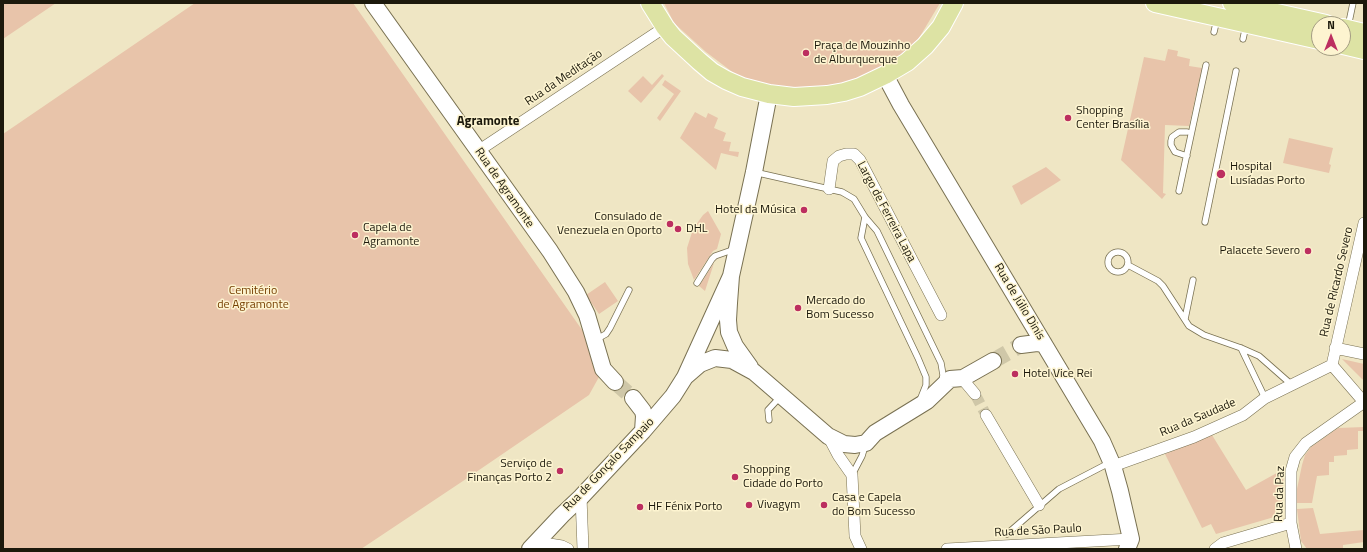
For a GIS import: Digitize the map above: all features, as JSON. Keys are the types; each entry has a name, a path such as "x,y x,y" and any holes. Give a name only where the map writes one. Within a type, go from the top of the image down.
{"main road":[{"name":"Rua de Agramonte","path":"373,3 550,251 576,292 587,316 603,369 615,382"},
{"path":"650,3 665,27 682,46 712,72 742,87 769,94 794,97 827,95 860,87 886,75 907,62 925,46 941,27 954,3"},
{"path":"1155,3 1215,24 1244,31 1311,39"},
{"path":"1232,3 1311,21"},
{"path":"1351,36 1364,50"},
{"name":"Rua de Júlio Dinis","path":"886,75 901,104 1102,441 1112,464 1133,546"},
{"path":"754,372 735,346 729,332 728,320 731,276 754,172 769,94"},
{"path":"685,377 731,276"},
{"path":"1021,345 1037,343 1044,344"},
{"path":"685,377 700,364 715,358 732,360 754,372 828,436 844,444 855,445 866,443 875,433 927,401 950,379 963,378 993,361"},
{"name":"Rua de Gonçalo Sampaio","path":"533,546 643,430 673,396 685,377"},
{"path":"633,398 643,411 643,430"}],"street":[{"name":"Rua da Meditação","path":"478,151 665,27"},
{"name":"Largo de Ferreira Lapa","path":"829,189 833,161 839,156 854,154 860,160 941,315"},
{"name":"Rua de Ricardo Severo","path":"1332,365 1364,223"},
{"path":"1335,348 1364,354"},
{"path":"1332,365 1364,401"},
{"name":"Rua da Saudade","path":"1112,464 1194,437 1243,415 1265,398 1332,365"},
{"path":"965,382 975,394"},
{"name":"Rua da Paz","path":"1296,549 1291,524 1291,471 1295,457 1306,443 1364,401"},
{"path":"986,415 1039,505"},
{"path":"828,436 838,455 852,475 855,536 860,549"},
{"path":"581,497 583,549"},
{"path":"1215,549 1224,543 1291,524"},
{"path":"533,546 562,546 568,549"},
{"name":"Rua de São Paulo","path":"947,549 1133,546"}],"lane":[{"path":"1351,18 1353,3"},
{"path":"1179,191 1206,65"},
{"path":"1205,222 1236,71"},
{"path":"1186,132 1178,132 1175,134 1172,137 1171,145 1175,152 1186,156"},
{"name":"Largo de Ferreira Lapa","path":"754,172 842,192 854,199 865,217 877,231 941,363 943,375 941,388"},
{"name":"Largo de Ferreira Lapa","path":"865,217 861,238 926,377 926,385 915,409"},
{"path":"697,283 715,256 737,248"},
{"path":"1128,265 1158,281 1190,326 1204,335 1259,356 1292,385"},
{"path":"1185,319 1193,280"},
{"path":"595,340 606,334 629,290"},
{"path":"1241,348 1265,398"},
{"path":"769,420 768,410 781,395"},
{"path":"852,475 862,456 866,443"},
{"name":"Rua da Saudade","path":"1007,534 1059,489 1112,464"}],"green space":[{"path":"3,3 56,3 3,39"},
{"name":"Cemitério de Agramonte","path":"195,3 353,3 587,337 599,377 589,395 361,549 3,549 3,134"},
{"name":"Praça de Mouzinho de Alburquerque","path":"664,3 940,3 919,38 906,52 890,63 846,85 804,90 764,85 735,74 706,52 674,23"},
{"path":"1168,49 1178,51 1177,56 1190,59 1189,66 1202,68 1189,126 1165,125 1163,193 1166,194 1162,199 1121,160 1144,57 1165,61"},
{"path":"662,74 664,76 641,103 628,91 643,76 652,85"},
{"path":"665,80 681,91 660,121 657,118 674,94 662,85"},
{"path":"695,112 706,118 708,113 718,118 714,128 726,133 723,141 731,142 729,151 739,152 738,157 721,153 716,170 680,138"},
{"path":"1289,138 1333,148 1329,164 1331,165 1329,173 1283,163"},
{"path":"1046,167 1061,180 1021,205 1012,186"},
{"path":"708,211 721,234 717,249 713,251 694,280 688,264 687,248 693,229 703,215"},
{"path":"714,263 705,291 699,286"},
{"path":"605,282 618,301 599,314 586,295"},
{"path":"1342,359 1364,364 1364,380 1362,379"},
{"path":"1364,427 1364,431 1358,431 1358,449 1347,450 1347,455 1334,456 1334,462 1329,462 1329,475 1317,476 1312,503 1297,503 1297,489 1302,465 1305,455 1311,447 1338,428"},
{"path":"1212,435 1246,490 1284,469 1281,515 1216,534 1211,524 1202,528 1165,454"},
{"path":"1313,508 1320,534 1364,530 1364,542 1343,545 1343,549 1307,549 1301,541 1297,509"}],"tunnel":[{"path":"993,361 1021,345"},
{"path":"615,382 633,398"},
{"path":"975,394 986,415"}],"place":[{"name":"Praça de Mouzinho de Alburquerque","path":"806,53"},
{"name":"Shopping Center Brasília","path":"1068,118"},
{"name":"Hospital Lusíadas Porto","path":"1221,174"},
{"name":"Hotel da Música","path":"804,210"},
{"name":"Consulado de Venezuela en Oporto","path":"670,224"},
{"name":"DHL","path":"678,229"},
{"name":"Capela de Agramonte","path":"355,235"},
{"name":"Palacete Severo","path":"1308,251"},
{"name":"Mercado do Bom Sucesso","path":"798,308"},
{"name":"Hotel Vice Rei","path":"1015,374"},
{"name":"Serviço de Finanças Porto 2","path":"560,471"},
{"name":"Shopping Cidade do Porto","path":"735,477"},
{"name":"Vivagym","path":"749,505"},
{"name":"Casa e Capela do Bom Sucesso","path":"824,505"},
{"name":"HF Fénix Porto","path":"640,507"}],"district":[{"name":"Agramonte","path":"488,122"}]}
